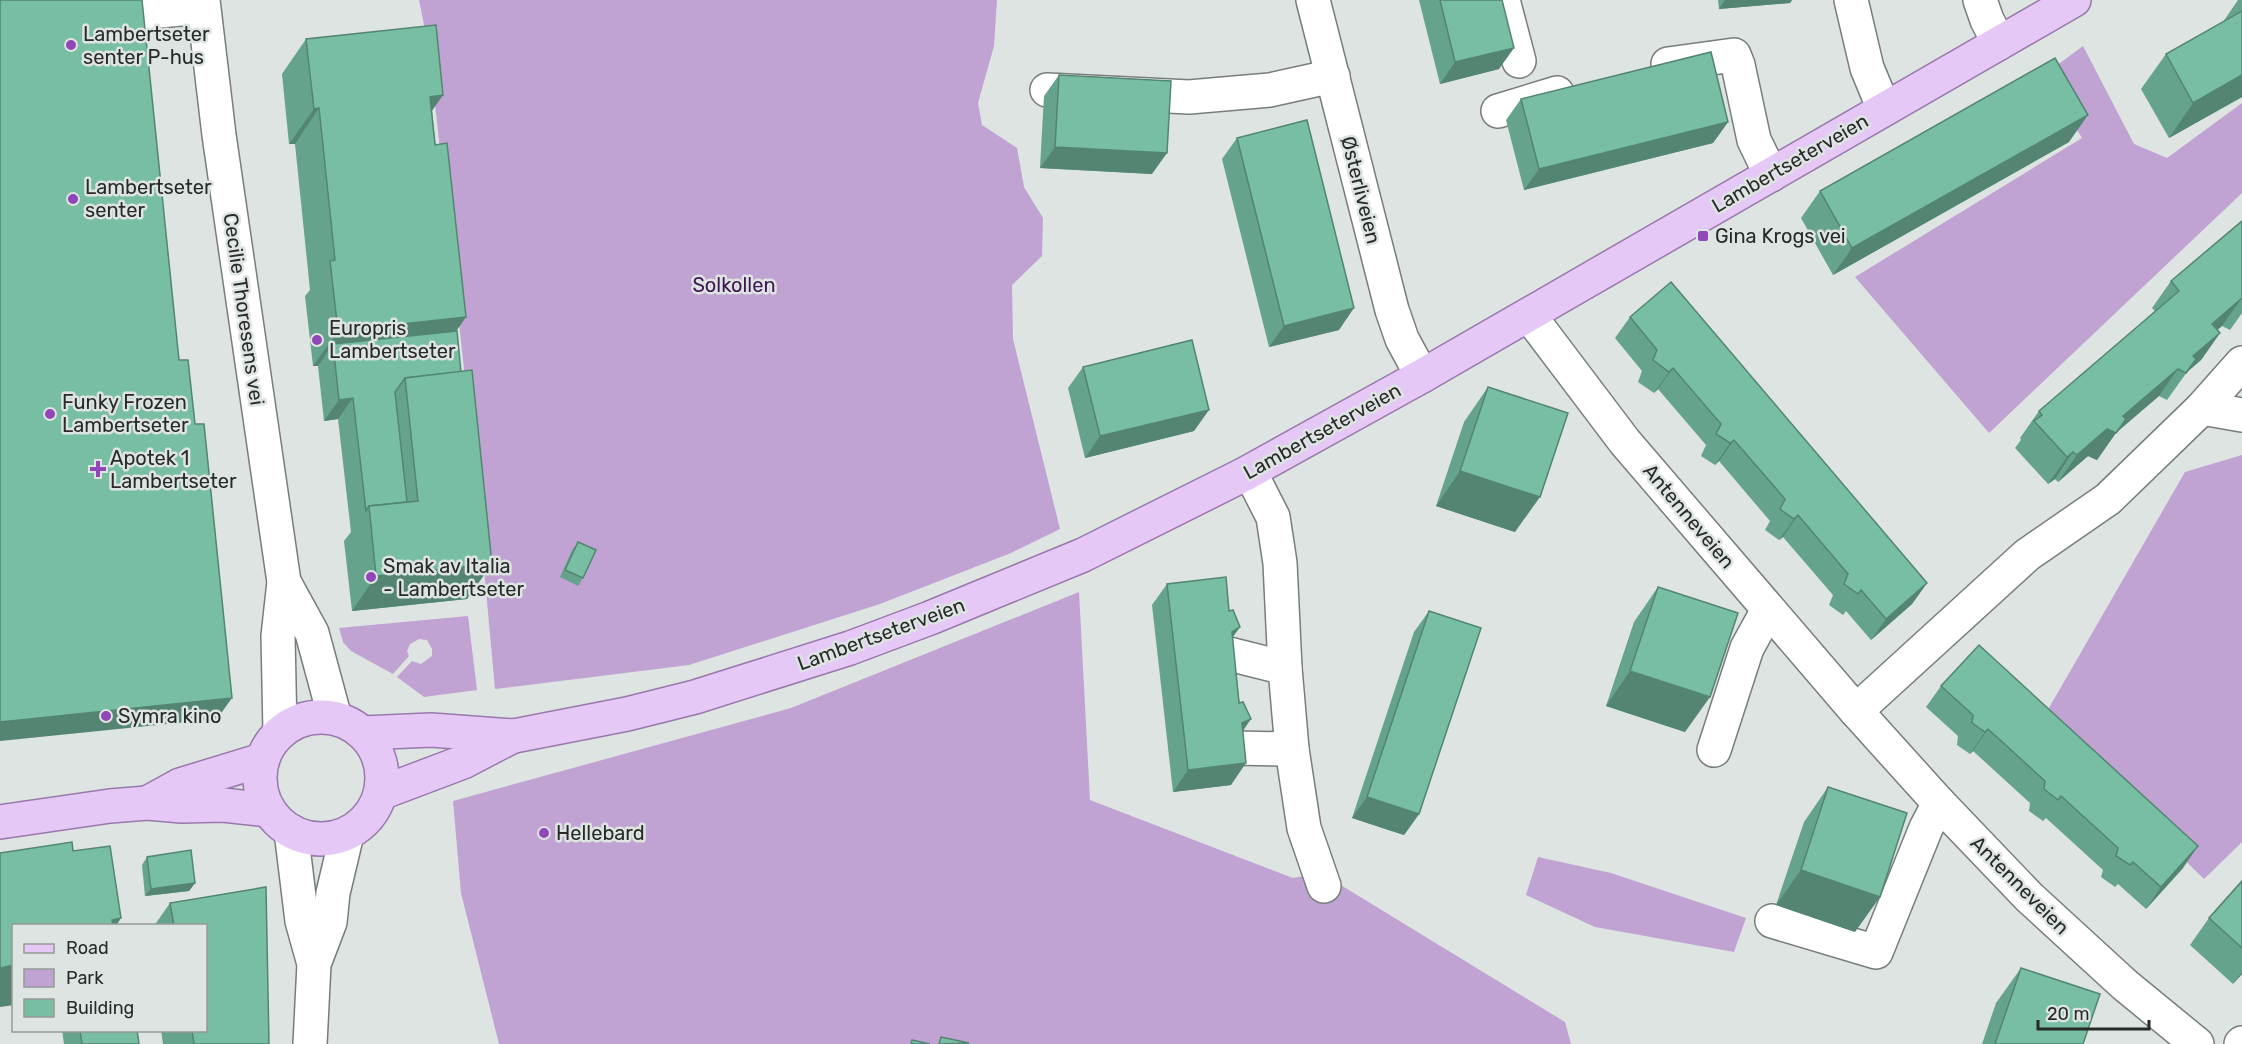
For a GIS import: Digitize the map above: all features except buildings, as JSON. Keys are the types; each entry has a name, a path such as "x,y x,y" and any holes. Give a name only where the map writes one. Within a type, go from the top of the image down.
{"main road":[{"name":"Lambertseterveien","path":"363,733 431,730 514,736 627,714 850,648 1083,555 1250,471 1422,376 2074,0"},
{"path":"0,822 147,803 223,806 280,821 309,838 328,839 347,834 362,824 374,810 381,793 383,771 377,750 363,733 350,723 335,718 316,717 297,721 280,732 269,745 262,760 260,786 280,821"},
{"name":"Lambertseterveien","path":"381,793 463,762 514,736"},
{"path":"147,803 180,785 262,760"}],"street":[{"name":"Østerliveien","path":"1313,0 1392,309 1402,339 1422,376"},
{"path":"1503,0 1519,61"},
{"path":"1851,0 1864,61 1884,109"},
{"path":"1980,0 1999,43"},
{"path":"82,21 104,16 203,4"},
{"name":"Cecilie Thoresens vei","path":"203,4 219,135 284,582 278,636 280,732"},
{"path":"1636,72 1681,61 1734,55 1754,140 1771,175"},
{"path":"1047,90 1189,98 1270,90 1333,76"},
{"path":"1498,111 1580,86"},
{"name":"Antenneveien","path":"1529,315 1606,395 1768,610 1939,804 2028,897 2125,985 2197,1044"},
{"path":"1856,711 2027,555 2108,499 2202,408 2242,363"},
{"path":"2202,408 2242,415"},
{"path":"1250,471 1273,517 1280,563 1292,749 1304,828 1324,886"},
{"name":"Cecilie Thoresens vei","path":"284,582 312,633 335,718"},
{"path":"1714,750 1747,648 1768,610"},
{"path":"1229,654 1285,668"},
{"path":"1233,748 1292,749"},
{"path":"1772,921 1876,952 1926,828 1939,804"},
{"path":"280,821 314,964"},
{"path":"310,1044 314,964 330,922 333,893 347,834"}],"green space":[{"name":"Solkollen","path":"419,0 997,0 994,46 978,103 982,125 1017,148 1024,187 1043,218 1042,256 1012,285 1013,339 1060,529 1011,553 880,604 689,665 495,689 474,460 429,49"},
{"path":"2083,46 2134,144 2167,158 2242,103 2242,193 1989,433 1855,277 2082,138 2044,75"},
{"path":"2242,455 2242,842 2204,879 2042,720 2185,472"},
{"path":"1079,592 1090,800 1293,878 1321,873 1565,1022 1571,1044 499,1044 461,893 453,801 791,708"},
{"path":"468,616 477,690 424,697 397,677 412,661 421,664 432,656 432,649 427,640 419,639 410,644 407,651 409,656 393,674 351,651 343,642 339,628"},
{"path":"1538,857 1611,873 1746,918 1734,952 1595,927 1526,895"}],"place":[{"name":"Lambertseter senter P-hus","path":"71,45"},
{"name":"Lambertseter senter","path":"73,199"},
{"name":"Gina Krogs vei","path":"1703,236"},
{"name":"Europris Lambertseter","path":"317,340"},
{"name":"Funky Frozen Lambertseter","path":"50,414"},
{"name":"Apotek 1 Lambertseter","path":"98,469"},
{"name":"Smak av Italia - Lambertseter","path":"371,577"},
{"name":"Symra kino","path":"106,716"},
{"name":"Hellebard","path":"544,833"}]}
